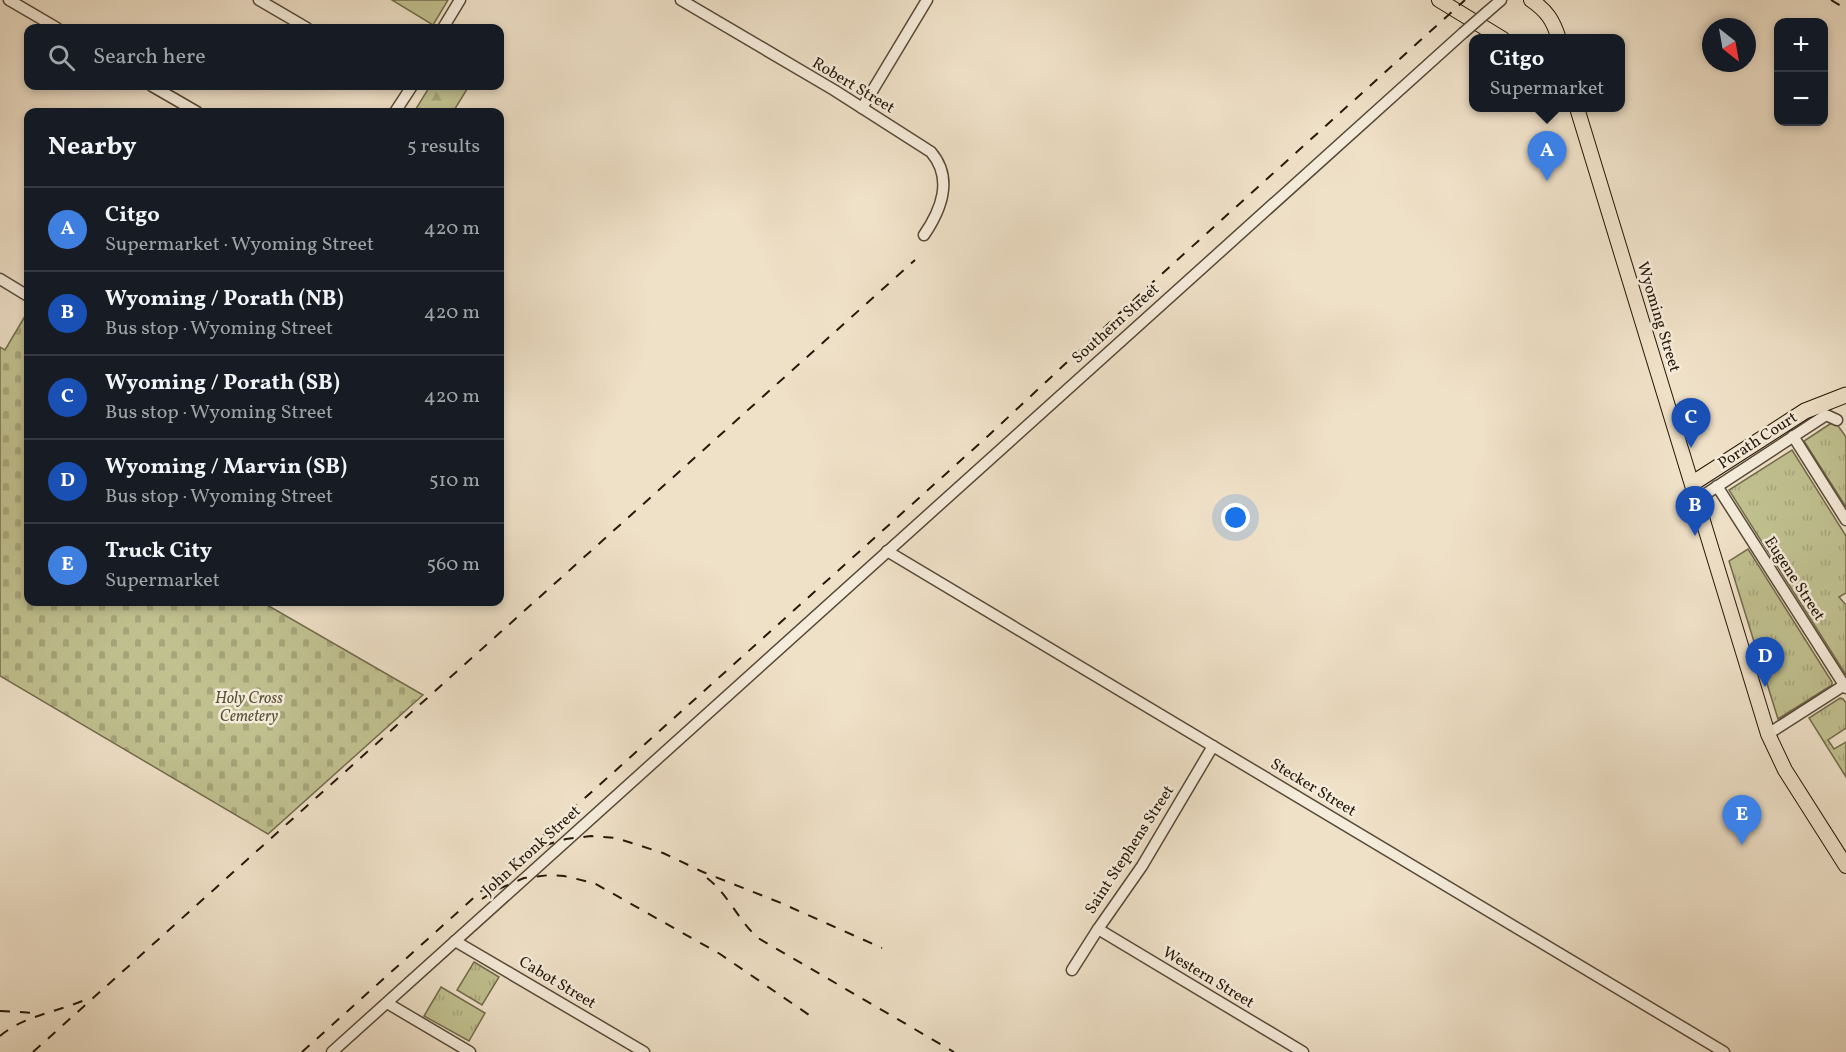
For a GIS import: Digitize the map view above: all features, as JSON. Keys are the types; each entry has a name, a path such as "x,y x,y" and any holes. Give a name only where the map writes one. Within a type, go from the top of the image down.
{"highway":[{"path":"1692,483 1805,411 1846,395"}],"main road":[{"path":"1439,0 1495,34"},
{"path":"1531,0 1554,22 1558,34"},
{"name":"Wyoming Street","path":"1578,112 1768,734 1785,770 1846,866"}],"street":[{"path":"9,0 50,24"},
{"path":"259,0 300,24"},
{"path":"445,24 460,0"},
{"name":"Robert Street","path":"681,0 924,147 938,162 943,177 943,200 938,215 924,235"},
{"path":"862,108 927,0"},
{"name":"Southern Street","path":"753,672 1501,0"},
{"path":"159,90 190,108"},
{"path":"397,108 406,90"},
{"path":"0,279 24,294"},
{"name":"Porath Court","path":"1698,499 1826,416 1837,420"},
{"path":"1793,436 1846,520"},
{"name":"Eugene Street","path":"1717,486 1846,686"},
{"name":"Stecker Street","path":"887,551 1724,1052"},
{"name":"John Kronk Street","path":"332,1052 753,672"},
{"path":"1768,734 1846,686"},
{"name":"Saint Stephens Street","path":"1072,970 1098,928 1142,866 1213,746"},
{"name":"Western Street","path":"1098,928 1303,1052"},
{"name":"Cabot Street","path":"456,941 644,1052"},
{"path":"387,1003 470,1052"}],"green space":[{"path":"392,0 448,0 434,24"},
{"path":"428,90 467,90 455,108 416,108"},
{"name":"Holy Cross Cemetery","path":"24,318 24,606 269,606 423,695 268,834 0,676 0,347 5,350"},
{"path":"1833,422 1846,437 1846,507 1804,441"},
{"path":"1792,450 1846,536 1846,593 1839,597 1846,605 1846,675 1729,490"},
{"path":"1748,549 1832,682 1832,685 1778,719 1729,561"},
{"path":"1840,698 1846,703 1846,728 1828,740 1834,749 1846,742 1846,777 1809,718"},
{"path":"474,962 499,977 482,1005 457,990"},
{"path":"441,987 485,1013 469,1041 424,1016"}],"railway":[{"path":"302,1052 988,436 1154,281 1465,0"},
{"path":"1831,0 1846,9"},
{"path":"33,1052 915,260"},
{"path":"528,857 549,844 566,839 591,836 616,838 663,853 882,948"},
{"path":"482,899 524,878 550,875 594,883 720,954 815,1019"},
{"path":"707,878 758,938 954,1052"},
{"path":"0,1036 31,1018 87,999"},
{"path":"0,1011 36,1013"}],"place":[{"name":"Citgo","path":"1547,181"},
{"name":"Wyoming / Porath (SB)","path":"1691,448"},
{"name":"Wyoming / Porath (NB)","path":"1695,536"},
{"name":"Wyoming / Marvin (SB)","path":"1765,687"},
{"name":"Truck City","path":"1742,845"}]}
